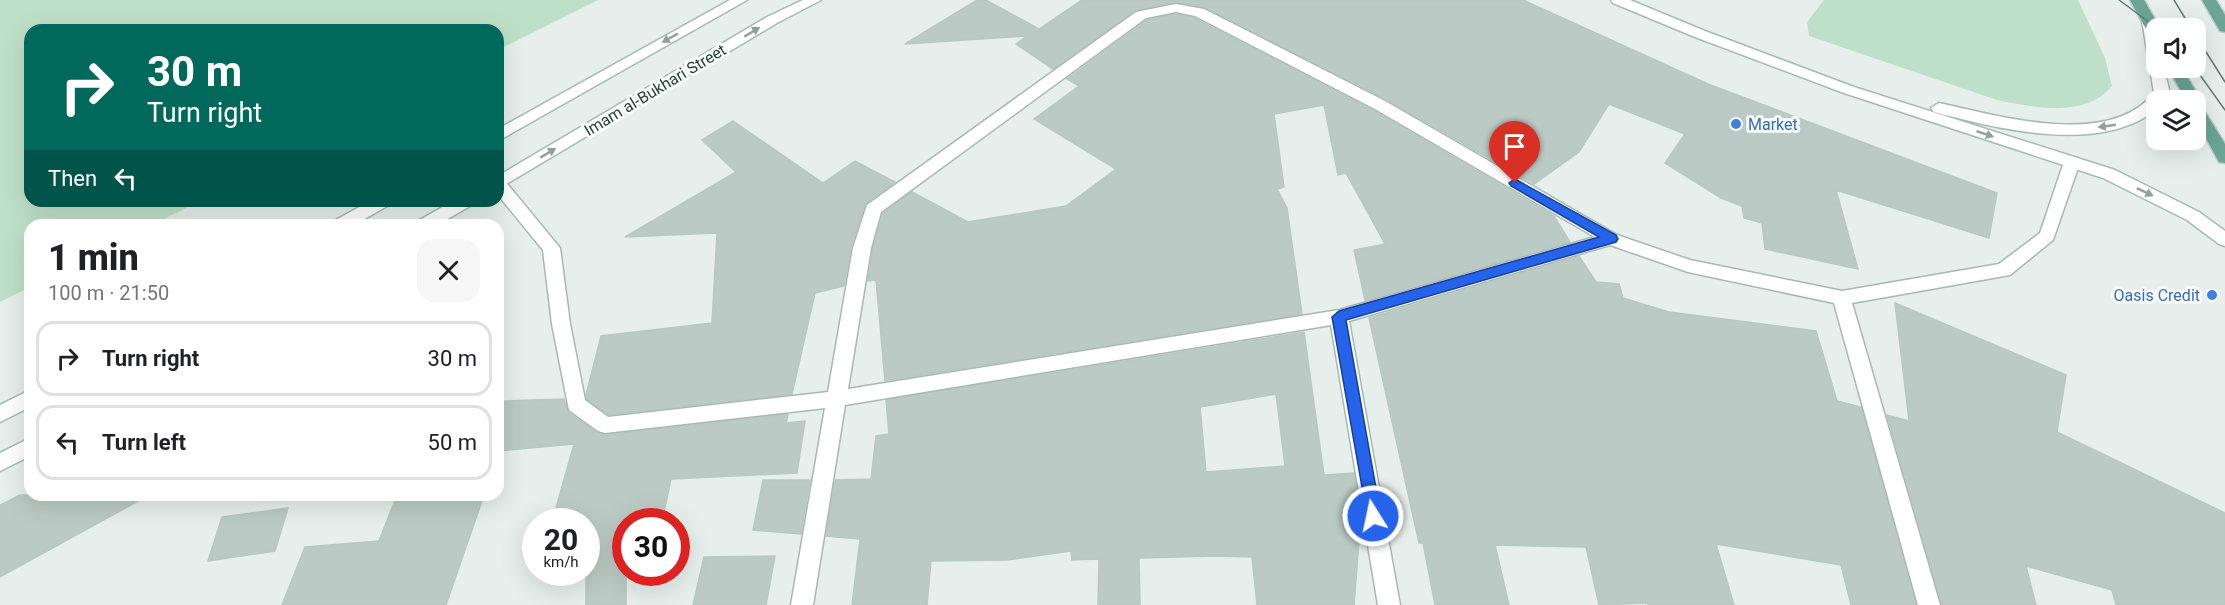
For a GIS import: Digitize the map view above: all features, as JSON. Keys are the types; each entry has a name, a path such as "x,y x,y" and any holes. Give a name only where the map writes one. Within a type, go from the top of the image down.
{"main road":[{"path":"2137,0 2147,18"},
{"path":"2209,0 2225,28"},
{"path":"2206,124 2225,158"}],"street":[{"path":"504,133 740,0"},
{"name":"Imam al-Bukhari Street","path":"504,180 772,21 813,0"},
{"path":"1618,0 1700,34 1849,90 2109,174 2193,216 2225,240"},
{"path":"802,605 862,248 873,208 1142,15 1176,9 1199,12 1380,105 1611,239 1688,266 1842,298 2004,270 2047,236 2072,162"},
{"path":"1849,90 2045,128 2088,129 2121,124 2146,113"},
{"path":"504,191 551,248 561,324 576,404 605,425 837,399 1339,317 1611,239"},
{"path":"351,219 372,207"},
{"path":"434,219 456,207"},
{"path":"1842,298 1929,605"},
{"path":"1339,317 1389,605"},
{"path":"0,414 24,401"},
{"path":"0,463 24,449"}],"green space":[{"path":"0,0 598,0 504,47 504,24 24,24 24,207 188,207 164,219 24,219 24,290 0,302"},
{"path":"1824,0 2078,0 2105,58 2112,86 2101,96 2088,103 2073,107 2042,107 1997,100 1809,36 1807,22"}],"building":[{"path":"977,0 986,0 1039,29 1082,0 1523,0 1708,84 1997,193 1989,238 1836,190 1858,269 1765,249 1762,223 1744,218 1742,206 1721,198 1665,163 1685,134 1609,104 1579,152 1534,184 1386,99 1204,7 1176,2 1136,10 1053,69 1016,44 1027,36 905,44"},
{"path":"1176,14 1194,18 1374,111 1554,216 1570,242 1365,300 1354,250 1385,244 1346,173 1338,175 1324,105 1274,114 1284,187 1277,189 1287,208 1302,314 885,381 876,280 868,281 873,248 883,213 912,192 968,222 1066,206 1116,169 1034,119 1079,86 1067,79 1147,20"},
{"path":"733,121 823,183 855,161 895,182 865,204 851,247 844,286 815,293 792,394 609,415 587,399 586,395 601,336 712,323 717,233 625,237 736,172 702,140"},
{"path":"1579,256 1596,282 1619,284 1623,298 1669,312 1816,331 1837,401 1861,407 1916,605 1851,605 1841,565 1716,544 1734,605 1648,605 1647,603 1599,605 1586,547 1495,545 1509,605 1435,605 1423,543 1419,543 1369,318"},
{"path":"1895,303 2066,375 2057,432 2225,513 2225,605 2116,605 2112,590 2026,566 2036,605 1942,605 1887,415 1909,421"},
{"path":"1304,332 1324,475 1354,473 1361,515 1354,605 1257,605 1252,557 1214,556 1139,558 1140,605 1098,605 1099,559 1072,560 1071,551 1008,560 931,561 927,605 852,605 860,539 826,536 835,480 871,479 876,436 889,434 886,400","holes":["1276,394 1285,466 1206,472 1200,407"]},
{"path":"564,399 568,412 597,433 605,435 788,414 786,423 805,421 797,473 671,479 665,508 612,508 612,586 626,586 626,605 586,605 586,586 600,586 600,508 556,508 574,444 504,450 504,401"},
{"path":"763,480 810,480 801,534 753,530"},
{"path":"20,495 24,495 24,501 138,501 0,577 0,505"},
{"path":"395,501 482,501 446,605 282,605 305,547 379,541"},
{"path":"288,508 275,551 208,561 222,517"},
{"path":"775,556 766,605 693,605 704,557"}],"tram line":[{"path":"2119,0 2146,20"},
{"path":"2174,0 2185,18"},
{"path":"2206,52 2225,82"},
{"path":"2202,78 2225,110"}],"place":[{"name":"Market","path":"1736,124"},
{"name":"Oasis Credit","path":"2212,295"}],"route":[{"path":"1373,516 1339,317 1611,239 1515,183"}]}
